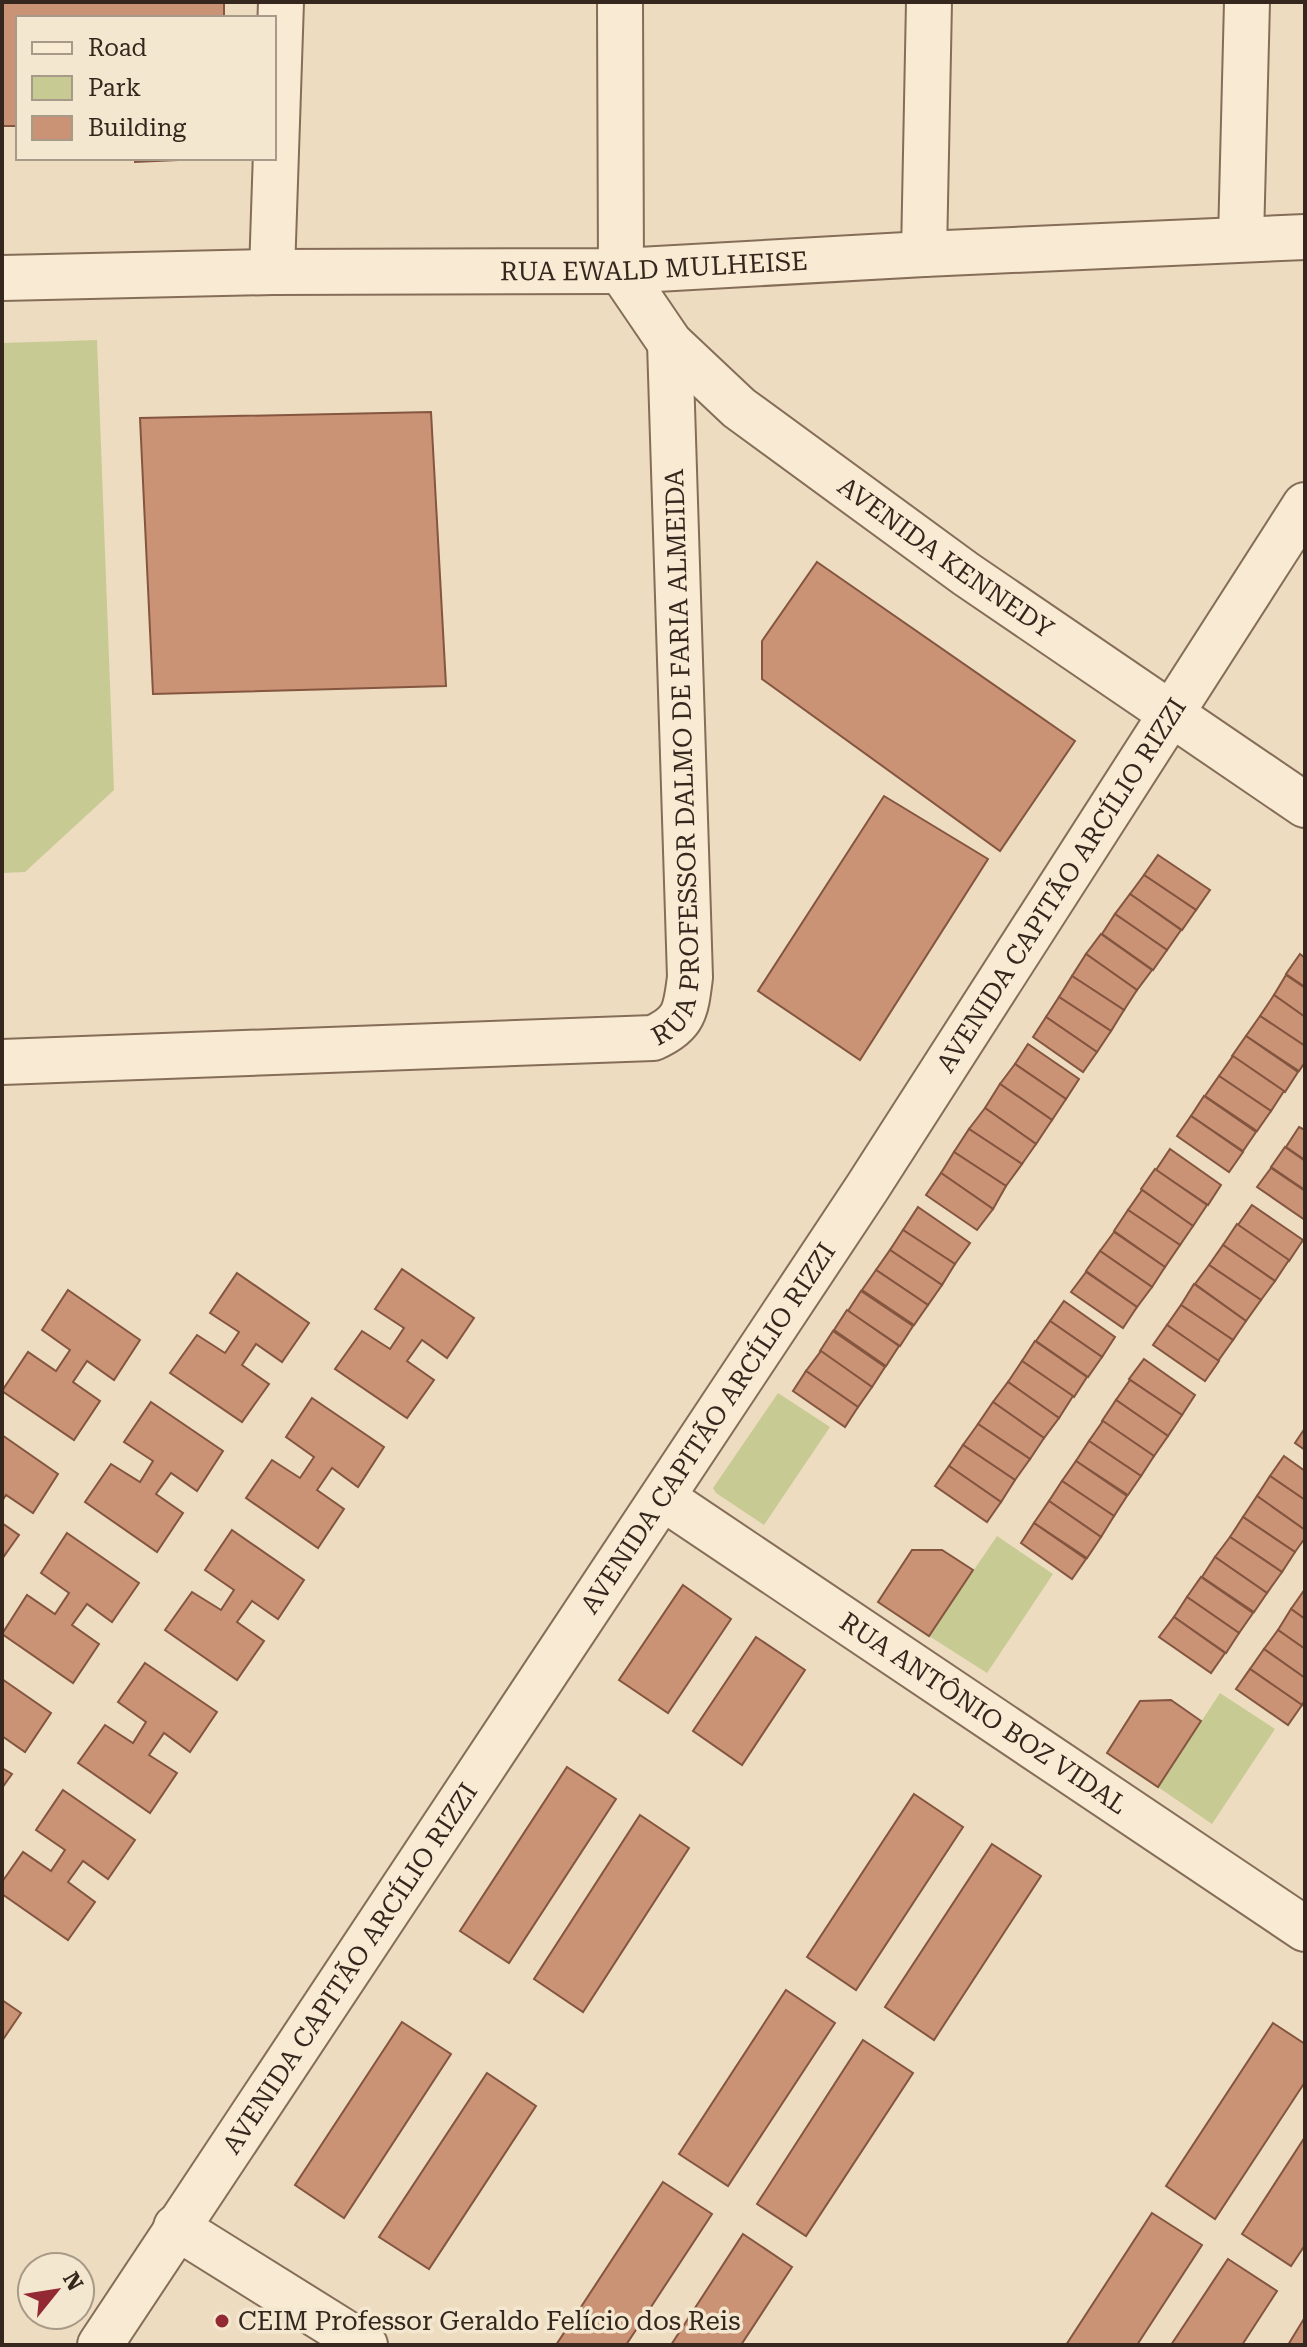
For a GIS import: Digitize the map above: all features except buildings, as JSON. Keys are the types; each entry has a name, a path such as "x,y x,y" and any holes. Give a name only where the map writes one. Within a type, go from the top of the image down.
{"street":[{"path":"276,152 281,2"},
{"path":"620,2 621,271"},
{"path":"924,254 929,2"},
{"path":"1241,239 1247,2"},
{"path":"272,272 276,160"},
{"name":"RUA EWALD MULHEISE","path":"2,278 272,272 621,271 1305,237"},
{"name":"AVENIDA KENNEDY","path":"621,271 670,343 739,408 966,574 1305,805"},
{"name":"RUA PROFESSOR DALMO DE FARIA ALMEIDA","path":"2,1062 653,1038 671,1030 685,1011 690,977 670,343"},
{"name":"AVENIDA CAPITÃO ARCÍLIO RIZZI","path":"100,2345 663,1498 1305,505"},
{"name":"RUA ANTÔNIO BOZ VIDAL","path":"663,1498 1305,1929"},
{"path":"176,2227 365,2345"}],"green space":[{"path":"97,340 114,790 25,872 2,873 2,343"},
{"path":"778,1393 830,1427 764,1525 713,1488"},
{"path":"997,1536 1053,1574 987,1673 929,1636"},
{"path":"1220,1693 1275,1729 1212,1824 1158,1787"}],"place":[{"name":"CEIM Professor Geraldo Felício dos Reis","path":"222,2321"}]}
